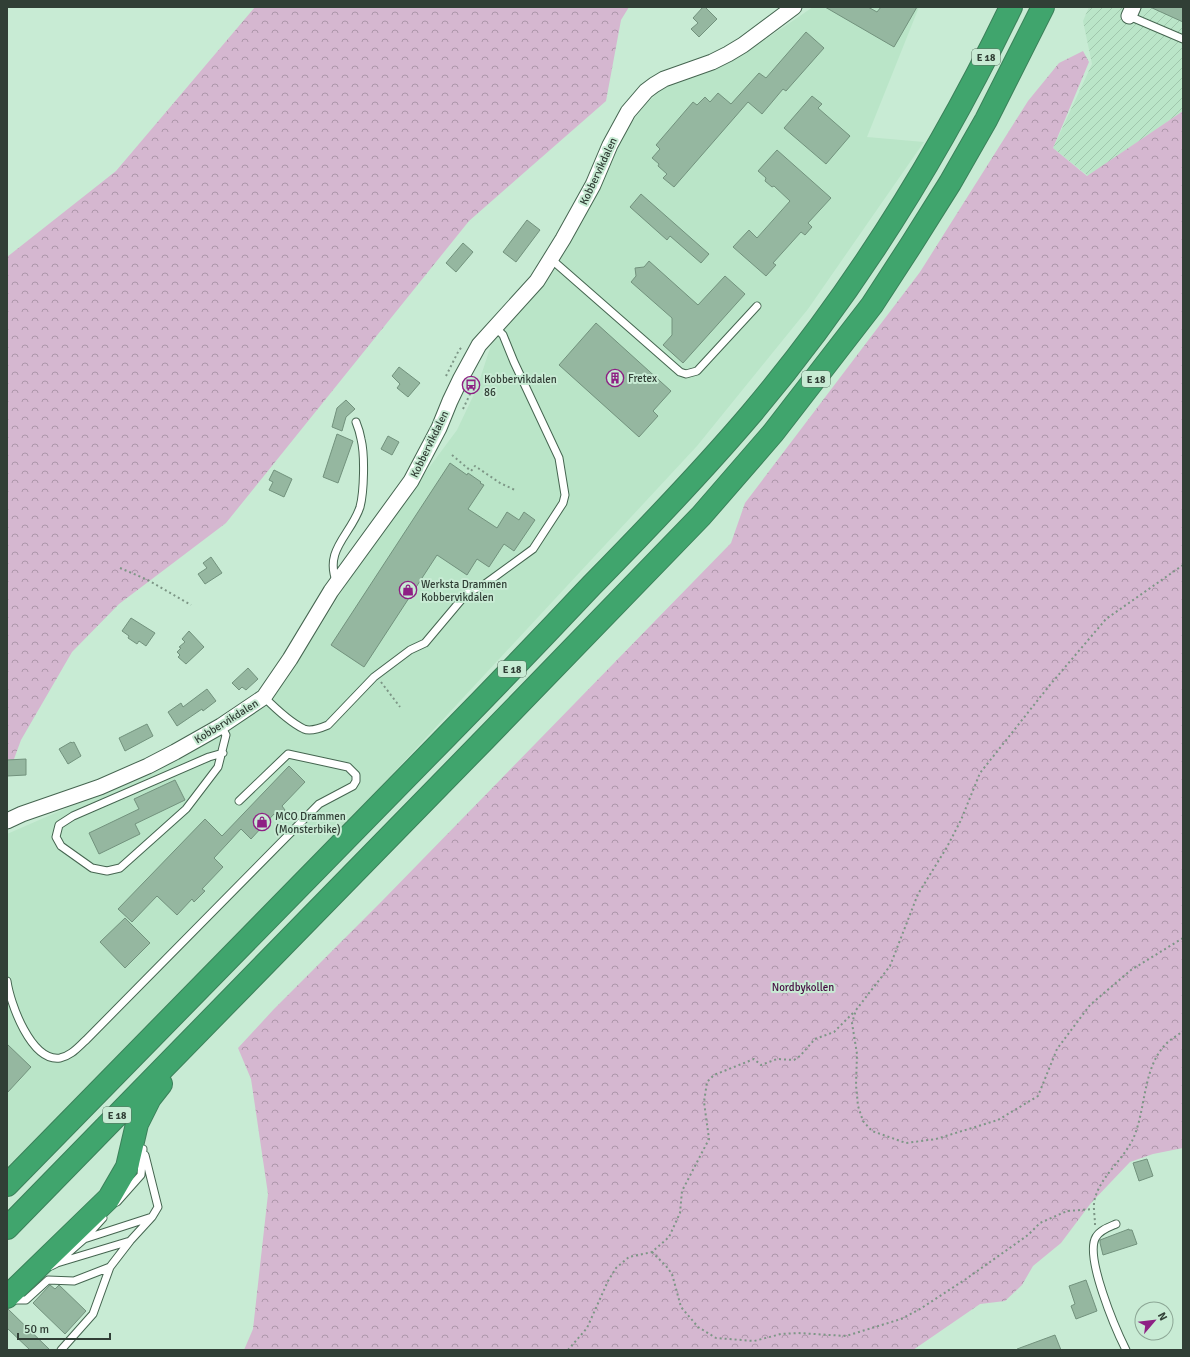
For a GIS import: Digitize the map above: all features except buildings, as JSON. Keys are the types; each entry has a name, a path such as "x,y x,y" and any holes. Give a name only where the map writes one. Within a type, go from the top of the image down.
{"highway":[{"name":"E 18","path":"7,1185 680,495 752,413 807,344 844,294 888,227 923,172 960,107 1012,7"},
{"name":"E 18","path":"7,1228 701,516 773,433 872,304 911,245 950,183 986,120 1044,7"},
{"path":"7,1298 109,1198 127,1166 137,1124 150,1098 228,1001"}],"street":[{"name":"Kobbervikdalen","path":"7,821 22,814 100,787 141,769 176,752 221,726 264,697 290,659 337,584 411,481 439,428 468,364 479,345 536,281 564,240 593,185 620,124 636,100 664,79 712,62 743,45 794,7"}],"lane":[{"path":"1131,12 1183,39"},
{"path":"551,259 680,372 686,374 697,372 758,306"},
{"path":"264,697 305,730 319,729 328,725 374,677 410,650 425,643 467,592 485,584 533,549 563,503 565,495 559,458 514,362 504,335 495,327"},
{"path":"337,584 332,564 335,552 360,508 363,489 362,440 356,422"},
{"path":"221,726 226,735 223,753 218,767 186,809 120,868 107,871 92,868 61,846 56,837 59,825 73,816 209,757 223,753"},
{"path":"7,981 16,1012 23,1028 34,1044 44,1054 52,1058 67,1056 86,1040 319,804 353,786 356,781 356,775 348,767 288,754 239,801"},
{"path":"61,1350 93,1314 110,1267 130,1241 152,1217 158,1207 137,1124"},
{"path":"7,1298 57,1263 84,1239 141,1175 143,1149"},
{"path":"84,1239 152,1217"},
{"path":"1116,1224 1104,1229 1095,1238 1095,1263 1099,1282 1116,1330 1126,1350"},
{"path":"57,1263 130,1241"},
{"path":"7,1298 26,1300 48,1280 74,1281 110,1267"}],"path":[{"path":"445,380 446,375 459,350 464,345"},
{"path":"452,454 471,471 475,466 500,483 515,490"},
{"path":"568,1350 587,1328 608,1281 616,1268 629,1257 652,1252 669,1237 680,1213 682,1191 709,1139 704,1102 707,1082 714,1075 754,1059 762,1065 778,1059 794,1060 800,1056 815,1040 834,1032 856,1010 890,966 918,894 962,820 980,773 1049,686 1106,619 1183,565"},
{"path":"120,568 148,580 191,605"},
{"path":"382,683 400,707"},
{"path":"856,1010 852,1023 857,1054 856,1085 858,1106 863,1121 872,1131 906,1143 936,1139 998,1120 1038,1096 1057,1049 1090,1005 1131,970 1183,938"},
{"path":"1095,1238 1094,1209 1096,1195 1105,1178 1132,1142 1138,1127 1148,1081 1155,1059 1164,1046 1183,1031"},
{"path":"652,1252 672,1274 681,1307 698,1327 716,1338 754,1341 781,1334 798,1333 846,1336 901,1319 920,1309 1022,1240 1040,1223 1067,1212 1094,1209"}],"shaded area":[{"path":"813,7 919,7 867,137 924,142 808,309 697,446 7,1189 7,834 184,757 253,713 296,665 365,554 457,430 477,388 491,345 535,292 620,137 647,103 666,85 738,58"},
{"path":"1089,7 1183,7 1183,111 1088,176 1053,148 1092,64 1083,21"}],"green space":[{"path":"255,7 629,7 621,20 606,101 469,221 226,523 119,604 72,652 21,740 7,778 7,257 116,171"},
{"name":"Nordbykollen","path":"1083,51 1089,62 1053,148 1087,176 1183,111 1183,1148 1153,1154 1130,1162 1091,1203 1061,1243 1033,1266 1022,1285 1005,1301 980,1304 913,1350 244,1350 253,1329 268,1194 251,1079 238,1048 274,1009 382,901 731,543 745,503 920,272 1028,101 1059,63"}],"place":[{"name":"Fretex","path":"615,378"},
{"name":"Kobbervikdalen 86","path":"471,385"},
{"name":"Werksta Drammen Kobbervikdalen","path":"408,590"},
{"name":"MCO Drammen (Monsterbike)","path":"262,822"}]}
